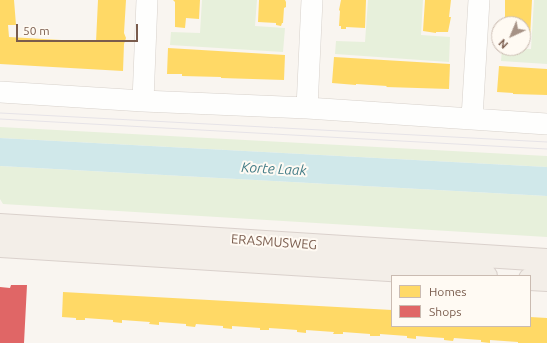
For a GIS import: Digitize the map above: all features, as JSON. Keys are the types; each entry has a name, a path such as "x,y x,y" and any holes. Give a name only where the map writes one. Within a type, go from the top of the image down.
{"main road":[{"name":"ERASMUSWEG","path":"0,225 547,260"},
{"name":"ERASMUSWEG","path":"0,246 470,275"},
{"path":"531,279 547,280"}],"street":[{"path":"143,101 147,0"},
{"path":"307,108 312,0"},
{"path":"472,118 479,0"},
{"path":"0,92 143,101 307,108 547,124"}],"green space":[{"path":"202,0 257,0 255,26 285,28 283,52 170,45 171,32 200,33"},
{"path":"368,0 423,0 421,35 450,37 449,62 335,54 336,41 365,42"},
{"path":"534,0 547,0 547,64 501,61 501,56 531,56"},
{"path":"0,127 547,156 547,167 0,138"},
{"path":"0,166 547,196 547,237 3,204 0,199"}],"water":[{"name":"Korte Laak","path":"0,138 547,167 547,196 0,166"}],"building: Homes":[{"path":"0,0 14,0 16,25 8,25 9,37 96,42 98,0 126,0 124,33 126,38 124,44 123,71 0,64"},
{"path":"173,0 200,0 199,19 186,18 185,28 175,27 175,2"},
{"path":"259,0 285,0 286,7 284,8 283,23 281,26 276,25 276,23 258,22"},
{"path":"341,0 366,0 365,28 346,27 346,29 341,29 341,26 339,26 339,10"},
{"path":"425,0 451,0 449,17 451,17 448,32 436,33 423,31"},
{"path":"505,0 532,0 531,18 531,16 505,16"},
{"path":"168,48 285,55 284,80 182,76 182,74 167,74"},
{"path":"334,57 450,64 449,89 386,87 387,86 332,83"},
{"path":"499,66 547,69 547,95 497,92"},
{"path":"63,292 391,310 391,327 531,327 531,317 547,318 547,343 518,343 490,340 490,343 481,342 481,340 454,338 453,341 444,340 444,338 416,336 416,339 407,338 407,336 380,334 380,336 370,336 370,334 343,332 343,334 333,334 334,332 306,330 306,333 297,332 297,330 269,328 269,330 260,330 260,328 232,326 232,329 223,328 223,326 196,324 195,327 186,326 186,324 159,322 159,325 149,324 150,322 122,320 122,323 113,322 113,320 85,318 85,320 76,320 76,318 62,317"}],"building: Shops":[{"path":"11,285 27,285 24,343 0,343 0,287 10,288"}],"tram line":[{"path":"0,113 547,142"},
{"path":"0,119 547,149"}]}
